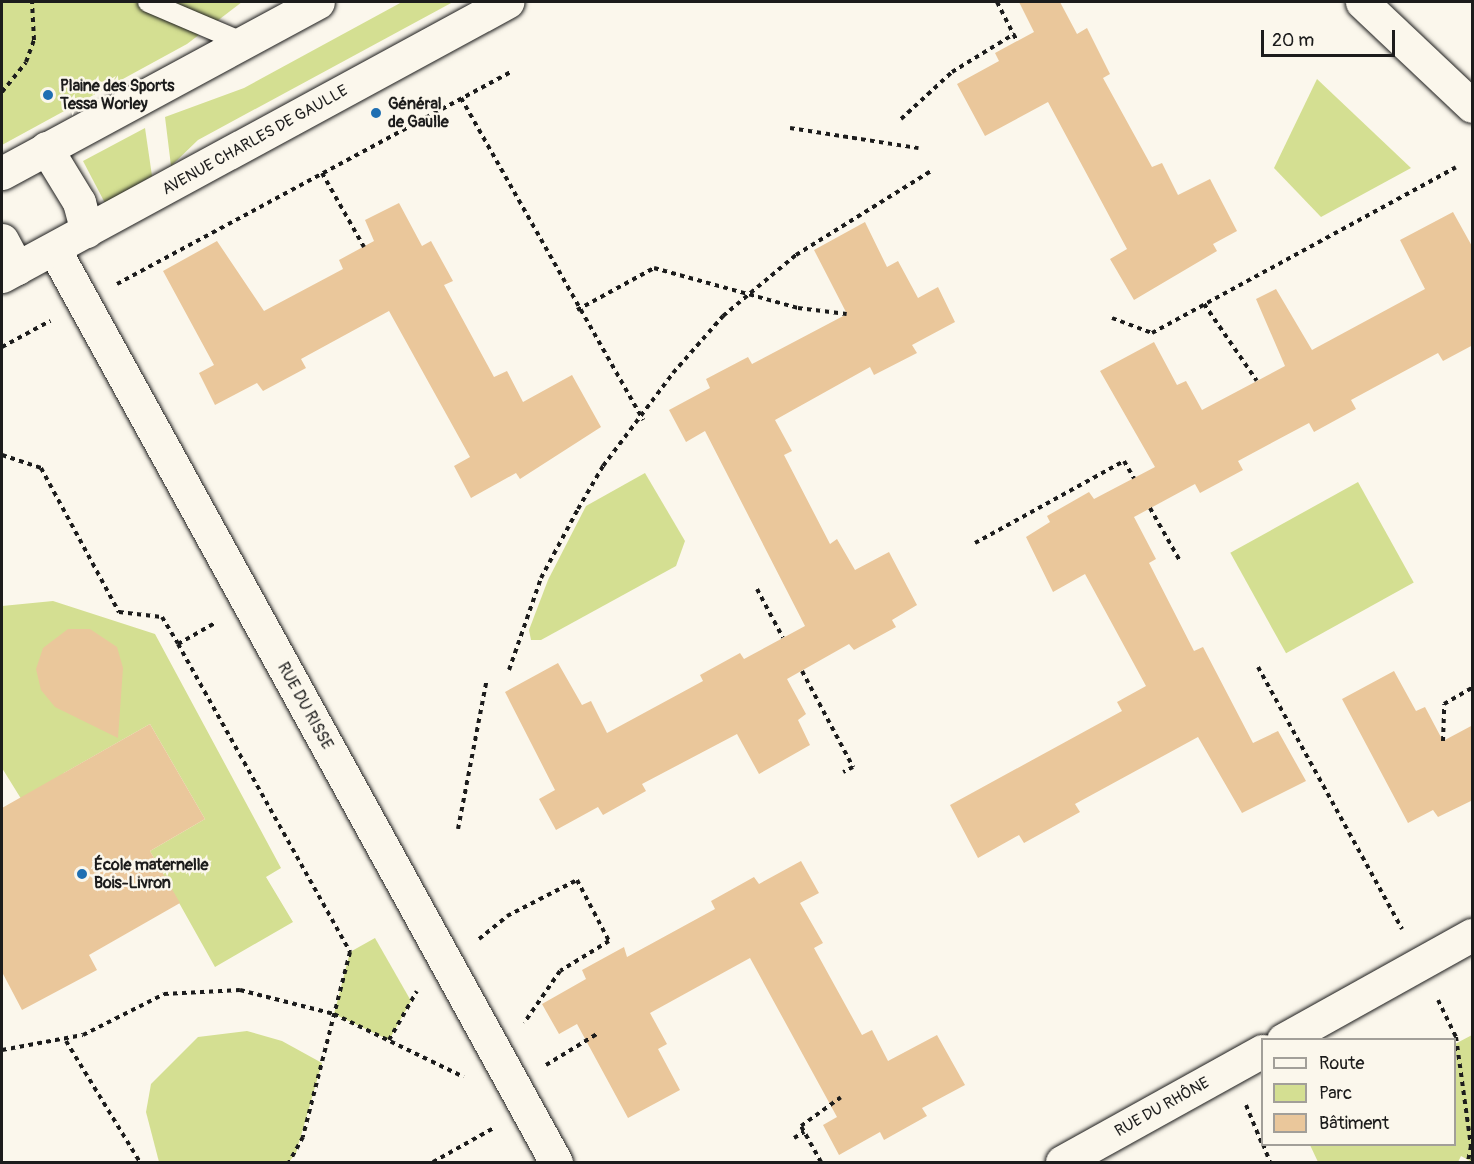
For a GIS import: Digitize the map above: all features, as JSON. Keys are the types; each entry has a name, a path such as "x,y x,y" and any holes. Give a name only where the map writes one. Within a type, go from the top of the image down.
{"street":[{"path":"2,173 318,2"},
{"name":"AVENUE CHARLES DE GAULLE","path":"7,261 54,249 507,2"},
{"path":"1362,2 1473,106"},
{"path":"46,148 79,202 87,231"},
{"name":"RUE DU RISSE","path":"54,249 556,1162"},
{"path":"1287,1038 1473,934"},
{"name":"RUE DU RHÔNE","path":"1062,1162 1261,1052"}],"lane":[{"path":"148,2 242,42"}],"path":[{"path":"2,92 26,62 33,40 32,2"},
{"path":"997,2 1017,41"},
{"path":"901,119 952,72 1014,34"},
{"path":"2,347 512,71"},
{"path":"461,98 577,310 638,416 643,420"},
{"path":"790,128 918,148"},
{"path":"1112,318 1152,333 1456,166"},
{"path":"509,670 541,578 603,466 638,416 723,316 771,274 931,171"},
{"path":"322,173 364,247"},
{"path":"577,310 654,268 798,308 847,314"},
{"path":"1204,304 1257,381"},
{"path":"2,455 41,468 119,612 162,616 350,952 303,1137 289,1162"},
{"path":"975,543 1124,461 1134,478"},
{"path":"1150,508 1180,561"},
{"path":"757,589 783,638"},
{"path":"177,644 248,604"},
{"path":"1258,667 1420,964 1456,1037 1471,1146 1468,1162"},
{"path":"802,671 853,766 843,772"},
{"path":"458,829 486,683"},
{"path":"1443,741 1444,704 1473,688"},
{"path":"389,1040 425,977 447,965 507,916 577,880 609,941 560,971 531,1019 489,1043"},
{"path":"2,1050 66,1041 164,994 196,988 255,992 334,1014 519,1097"},
{"path":"433,1162 597,1034"},
{"path":"66,1041 140,1162"},
{"path":"821,1162 801,1126 841,1097"},
{"path":"794,1138 804,1132"},
{"path":"1264,1146 1270,1162"}],"green space":[{"name":"Plaine des Sports Tessa Worley","path":"2,2 242,2 187,44 2,145"},
{"path":"402,2 453,2 198,140 171,166 165,117 244,88"},
{"path":"1317,79 1411,168 1321,217 1274,168"},
{"path":"145,128 152,176 105,203 83,161"},
{"path":"645,473 685,541 676,566 541,640 531,640 529,630 548,580 586,506"},
{"path":"1358,482 1414,583 1286,653 1230,553"},
{"path":"53,601 155,634 281,868 266,877 293,922 215,967 150,851 205,819 150,724 64,773 33,818 2,768 2,606"},
{"path":"375,938 411,1001 389,1040 334,1014 350,952"},
{"path":"247,1031 282,1041 322,1063 296,1153 289,1162 159,1162 146,1112 151,1084 198,1037"},
{"path":"1472,1035 1472,1162 1461,1156 1458,1162 1318,1162 1310,1146 1456,1146 1456,1043"}],"building":[{"path":"1019,2 1060,2 1077,34 1087,28 1110,74 1103,78 1152,167 1162,163 1178,195 1210,179 1237,231 1213,244 1217,251 1134,300 1110,259 1127,249 1048,102 985,136 957,84 999,61 995,53 1034,32"},
{"path":"399,203 422,246 431,241 453,281 444,285 494,377 507,371 523,402 572,375 601,427 520,479 516,473 471,498 454,466 470,457 389,311 301,359 306,368 263,391 257,383 215,405 199,373 214,365 163,271 217,241 264,311 343,269 339,260 374,241 365,220"},
{"path":"1453,212 1473,248 1473,345 1443,361 1438,353 1351,400 1356,409 1314,432 1309,423 1238,461 1243,470 1200,493 1195,484 1134,517 1156,559 1149,563 1194,651 1203,647 1253,743 1278,731 1306,781 1242,813 1198,737 1075,804 1080,812 1024,843 1019,835 978,858 950,805 1122,711 1117,702 1146,686 1085,574 1053,592 1026,537 1050,522 1047,516 1089,492 1094,499 1155,467 1100,371 1154,342 1177,385 1186,381 1202,410 1285,366 1256,299 1276,289 1312,350 1425,289 1400,240"},
{"path":"865,222 887,267 898,261 918,298 938,287 955,322 912,345 917,353 874,375 870,367 775,420 792,451 784,455 830,544 837,539 855,570 889,552 917,605 892,620 896,627 854,650 849,644 787,679 806,714 798,720 810,745 759,774 737,734 642,784 646,791 603,815 598,807 556,830 539,799 555,790 505,692 558,663 582,705 591,701 607,733 703,681 700,675 740,653 744,659 805,626 705,431 686,442 669,410 710,388 706,379 748,357 752,364 847,314 814,250"},
{"path":"68,629 90,629 117,647 123,668 118,738 55,707 41,690 36,669 43,648"},
{"path":"1394,671 1416,711 1425,707 1443,741 1473,725 1473,800 1438,817 1433,810 1408,823 1342,699"},
{"name":"École maternelle Bois-Livron","path":"150,724 205,819 150,851 180,903 89,955 97,970 22,1010 2,972 2,808"},
{"path":"801,861 819,893 800,903 823,943 814,948 862,1035 872,1030 888,1061 937,1035 965,1085 922,1108 927,1116 884,1140 880,1132 839,1155 823,1125 837,1117 750,958 650,1013 667,1044 658,1049 680,1090 628,1118 577,1024 559,1034 542,1004 586,979 582,970 624,947 627,957 715,909 711,901 754,877 759,884"}],"place":[{"name":"Plaine des Sports Tessa Worley","path":"48,95"},
{"name":"Général de Gaulle","path":"376,113"},
{"name":"École maternelle Bois-Livron","path":"82,874"}]}
